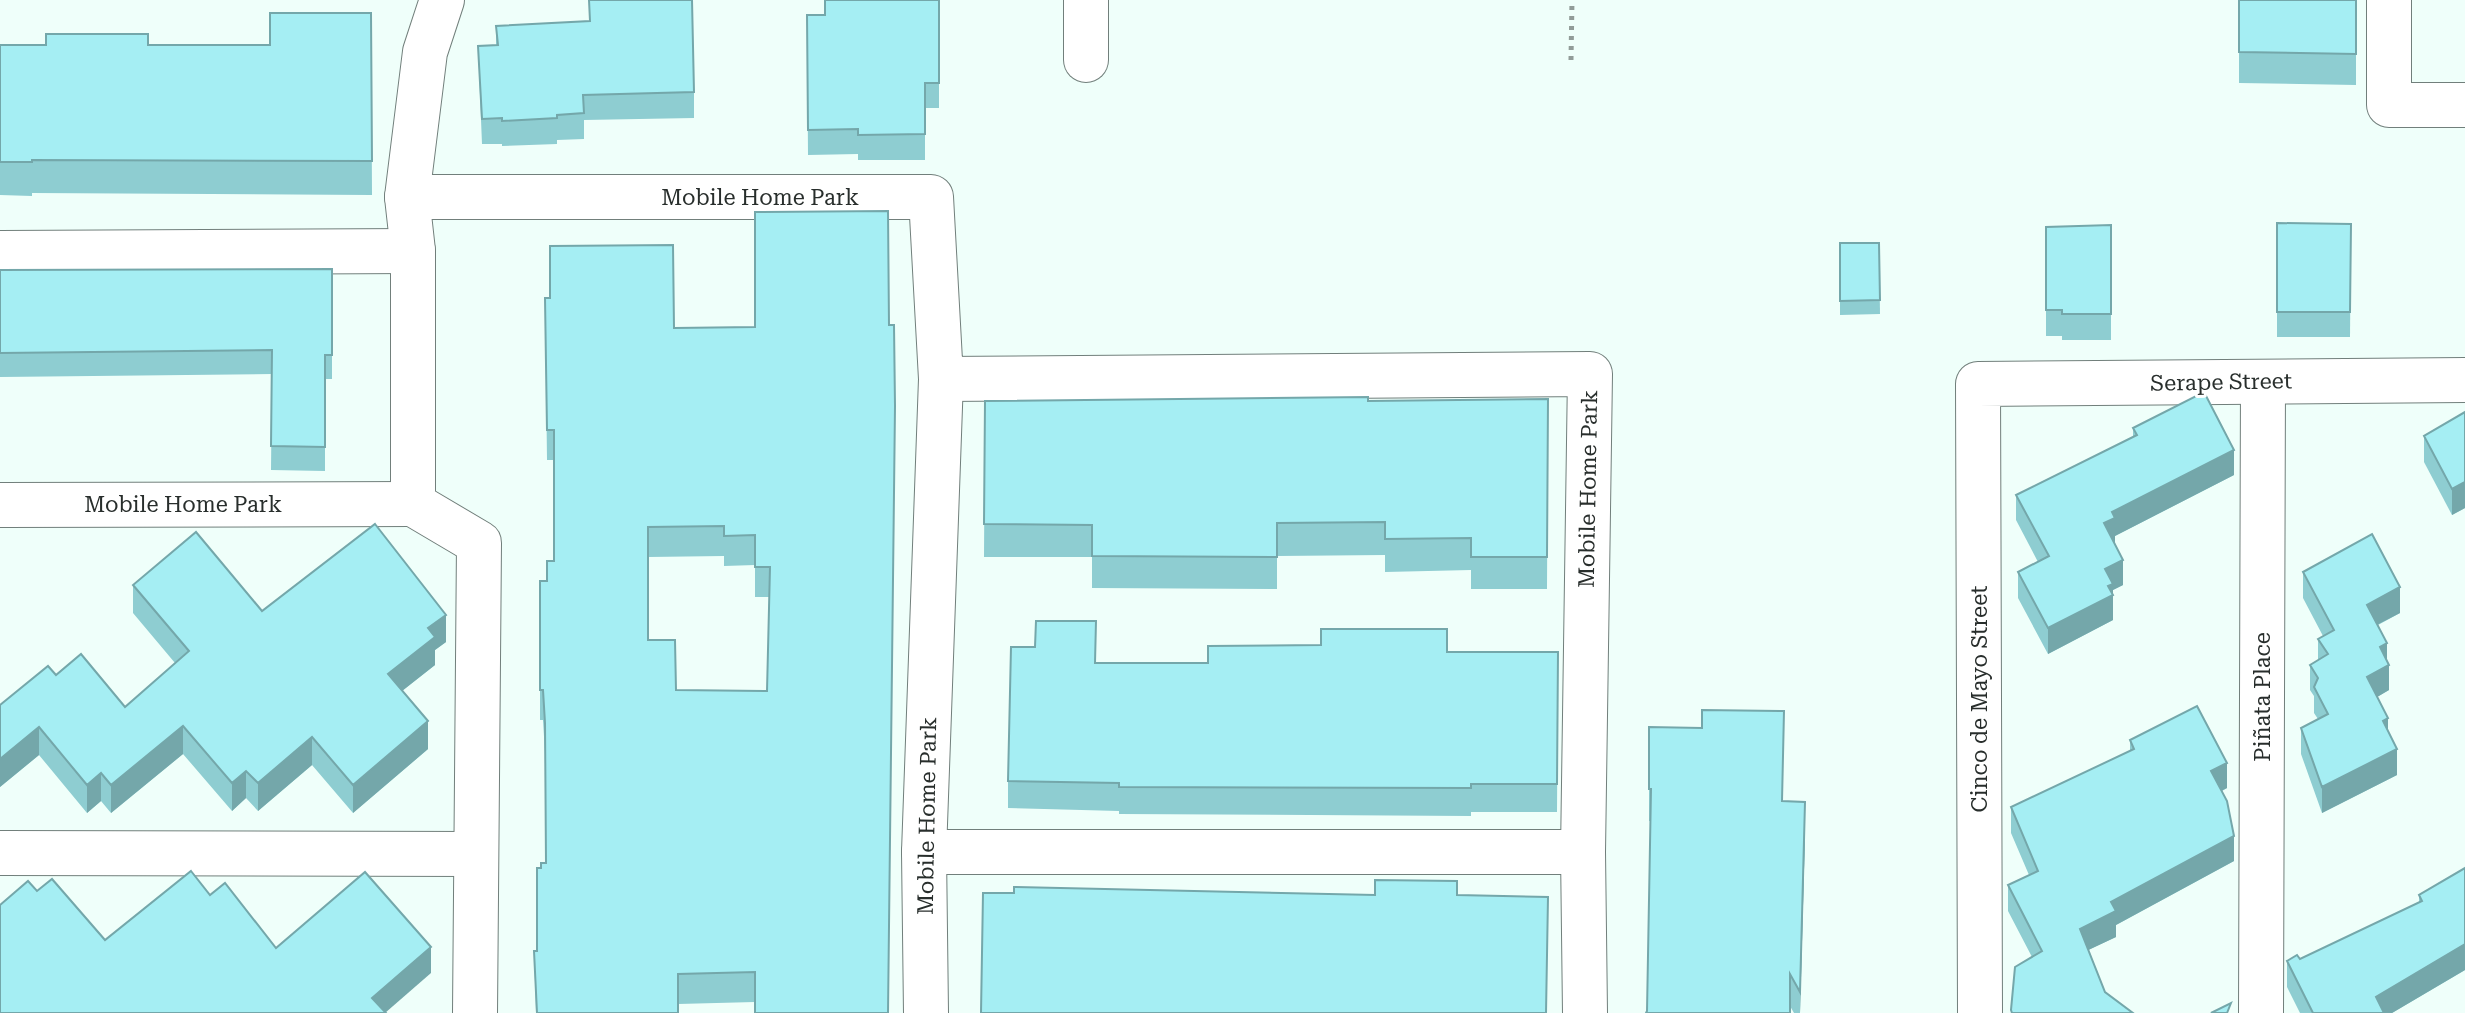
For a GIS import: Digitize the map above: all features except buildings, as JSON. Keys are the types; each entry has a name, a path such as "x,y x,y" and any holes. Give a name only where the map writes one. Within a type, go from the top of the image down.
{"street":[{"path":"442,0 425,52 407,197 413,251 413,504 479,543 475,1013"},
{"path":"1086,0 1086,60"},
{"path":"2389,0 2389,105 2465,105"},
{"name":"Mobile Home Park","path":"407,197 931,197 941,379 924,852 926,1013"},
{"path":"0,253 413,251"},
{"name":"Mobile Home Park","path":"941,379 1590,374 1583,852 1585,1013"},
{"name":"Serape Street","path":"1978,384 2465,380"},
{"name":"Piñata Place","path":"2261,1013 2263,382"},
{"name":"Cinco de Mayo Street","path":"1978,384 1980,1013"},
{"name":"Mobile Home Park","path":"0,505 413,504"},
{"path":"924,852 1583,852"},
{"path":"0,853 475,854"}],"path":[{"path":"1571,60 1572,0"}]}
